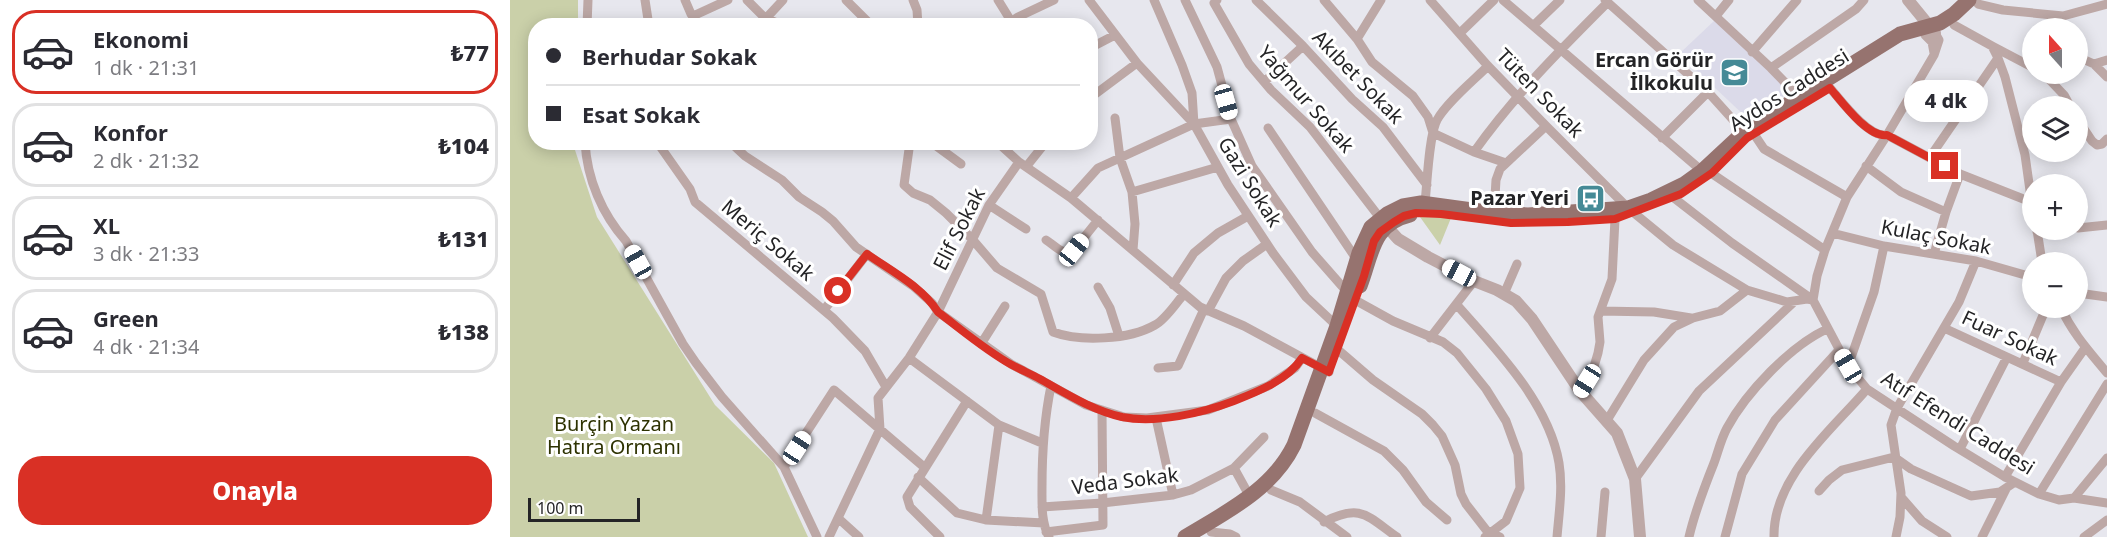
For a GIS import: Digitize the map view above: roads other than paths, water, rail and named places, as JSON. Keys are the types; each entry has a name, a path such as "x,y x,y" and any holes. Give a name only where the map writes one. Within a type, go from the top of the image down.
{"main road":[{"name":"Aydos Caddesi","path":"1749,133 1830,88 1900,45 1930,31 1976,1"},
{"name":"Aydos Caddesi","path":"1206,534 1247,510 1271,490 1295,461 1315,413 1337,326 1384,222 1403,206 1425,203 1494,213 1528,215 1631,210 1674,198 1707,172 1749,133 1799,97 1900,34 1914,29 1930,31 1954,25 1976,1"},
{"name":"Aydos Caddesi","path":"1185,537 1250,497 1269,481 1291,450 1325,370 1337,349 1352,296 1357,260 1371,227 1416,213 1511,223 1615,219 1674,191 1707,172"}],"street":[{"path":"587,18 588,0"},
{"path":"645,0 648,18"},
{"path":"685,0 693,16 728,0"},
{"path":"747,0 765,18 783,0"},
{"path":"846,0 864,18"},
{"path":"917,18 914,3 926,0"},
{"path":"998,0 1006,18"},
{"path":"1018,18 1054,0"},
{"name":"Gazi Sokak","path":"1089,0 1137,63 1194,124 1218,167 1267,244 1306,297 1337,326"},
{"path":"1154,0 1192,93 1194,124"},
{"path":"1185,0 1217,67 1231,119 1252,166 1312,252 1352,296 1393,321 1443,342 1457,354 1486,389 1506,421 1518,454 1521,477 1517,497 1506,521 1487,535"},
{"name":"Yağmur Sokak","path":"1217,0 1214,3 1249,63 1264,82 1310,128 1384,222"},
{"name":"Akıbet Sokak","path":"1256,0 1352,99 1383,127 1427,185"},
{"path":"1324,0 1357,39 1372,62 1418,103 1428,117 1433,134 1506,163"},
{"path":"1357,39 1381,0"},
{"name":"Tüten Sokak","path":"1430,0 1488,66 1546,126 1631,210 1673,245 1747,290 1779,300 1795,301 1807,298 1813,300"},
{"path":"1460,33 1494,0"},
{"path":"1503,0 1662,138 1707,172 1825,250"},
{"path":"1533,26 1560,0"},
{"path":"1698,0 1799,97"},
{"path":"1716,16 1729,0"},
{"path":"1752,52 1797,0"},
{"path":"1771,68 1856,9 1864,0"},
{"path":"1674,198 1732,243 1813,300 1825,250 1846,197 1887,135 1934,55 1930,31 1908,0"},
{"path":"1474,152 1517,96 1607,1 1708,92 1764,149 1846,197"},
{"path":"1976,1 2003,10 2063,16 2107,4"},
{"path":"1954,25 2022,62"},
{"path":"1098,44 1115,35"},
{"path":"1264,82 1303,46"},
{"path":"1992,46 2005,77 2028,174"},
{"path":"1930,157 1998,57"},
{"path":"2094,64 2107,60"},
{"path":"2088,61 2107,77"},
{"path":"1098,92 1137,63"},
{"path":"1425,203 1436,122 1442,112 1488,66"},
{"path":"2056,84 2065,96"},
{"path":"1830,88 1856,118 1878,135 1887,135 1960,174 2022,201"},
{"path":"1662,138 1708,92"},
{"path":"1115,118 1120,158 1132,192 1136,224 1133,250"},
{"path":"1071,198 1098,168 1194,124 1231,119"},
{"path":"1494,213 1496,180 1500,169 1546,126"},
{"path":"1268,128 1357,260"},
{"path":"2088,135 2097,145 2107,139"},
{"path":"585,150 595,191 602,206 616,230 626,241 683,344 722,397 784,467 817,537"},
{"name":"Meriç Sokak","path":"663,150 690,189 695,202 824,310 865,351 886,387"},
{"path":"739,150 782,180 799,197 833,221 856,247 913,286 932,303 938,312 981,344 1011,364 1086,405 1124,417 1156,418 1208,410 1268,386 1295,368 1302,358"},
{"path":"909,150 904,185 913,193 937,205 972,239 997,268 1041,294 1053,332 1067,337 1109,338 1157,325 1184,294"},
{"path":"943,150 961,164"},
{"path":"1005,150 1071,198 1173,285 1206,310 1244,326 1325,370"},
{"name":"Elif Sokak","path":"829,537 879,429 878,398 909,358 938,312 989,205 1022,164 1037,150"},
{"path":"1866,166 1901,192 1946,212"},
{"path":"1132,192 1218,167"},
{"path":"1934,254 1960,174"},
{"path":"989,205 1026,229"},
{"path":"1173,285 1194,252 1218,233 1248,216"},
{"path":"1580,391 1593,370 1598,353 1600,342 1598,317 1612,279 1615,219"},
{"path":"1046,240 1064,253 1069,253 1098,220"},
{"path":"1384,222 1398,239 1474,281 1516,301 1532,320 1580,391 1617,433 1635,479 1640,537"},
{"path":"2088,227 2107,225"},
{"name":"Kulaç Sokak","path":"1832,233 1884,246 1976,261 2022,274"},
{"path":"1158,368 1178,366 1206,310 1226,278 1243,261 1267,244"},
{"path":"1848,366 1874,292 1884,246"},
{"path":"824,310 867,254"},
{"path":"1896,537 1901,497 1891,425 1897,408 1959,302 1976,261"},
{"path":"1504,294 1517,264"},
{"path":"1430,338 1474,281"},
{"path":"1098,287 1110,308 1119,336"},
{"path":"1606,422 1644,360 1674,327 1720,310 1747,290"},
{"path":"2088,294 2107,297"},
{"name":"Atıf Efendi Caddesi","path":"1813,300 1848,366 1867,389 2005,477 2039,494 2059,500 2074,498 2107,503"},
{"path":"1635,479 1699,391 1795,301"},
{"path":"1457,305 1516,374 1544,422 1559,462 1557,537"},
{"path":"981,344 1005,306"},
{"path":"1601,311 1654,312 1694,318"},
{"path":"2023,363 2042,318"},
{"path":"2066,318 2085,348 2102,361 2107,373"},
{"name":"Fuar Sokak","path":"1944,328 2061,382"},
{"path":"1689,537 1696,510 1726,429 1743,404 1767,376 1816,334 1827,329"},
{"path":"2005,477 2061,382 2085,348"},
{"path":"1337,349 1373,380 1422,414 1433,425 1442,436 1455,465 1461,494 1466,504 1487,535 1500,537"},
{"path":"1725,537 1742,474 1769,429 1808,382 1839,350"},
{"path":"1960,449 2007,357"},
{"path":"909,358 999,425 1042,443"},
{"path":"2039,494 2107,384"},
{"path":"1046,531 1042,507 1042,443 1051,386"},
{"path":"1774,537 1774,526 1782,497 1794,473 1808,454 1867,389"},
{"path":"784,467 834,390 924,468"},
{"path":"940,537 910,507 906,497 967,401"},
{"path":"918,477 957,513 1046,531 1103,525 1102,410"},
{"path":"1315,413 1383,451 1403,470 1426,502 1448,520"},
{"path":"1156,418 1173,495"},
{"path":"986,520 999,425"},
{"name":"Veda Sokak","path":"1042,507 1102,504 1173,495 1191,490 1234,468 1264,437"},
{"path":"1819,491 1842,470 1894,457 1911,468 1971,496 2000,492 2015,482"},
{"path":"2074,498 2107,458"},
{"path":"1234,468 1250,497"},
{"path":"1982,537 2006,489"},
{"path":"1271,490 1300,502 1347,537"},
{"path":"1601,537 1605,492"},
{"path":"1901,497 1922,520 1947,537"},
{"path":"1324,522 1347,512 1359,512 1397,537"},
{"path":"838,518 859,537"},
{"path":"2084,537 2107,520"},
{"path":"1206,534 1230,534 1236,537"}],"place":[{"name":"Ercan Görür İlkokulu","path":"1734,72"},
{"name":"Pazar Yeri","path":"1590,198"}],"park label":[{"name":"Burçin Yazan Hatıra Ormanı","path":"614,436"}]}
